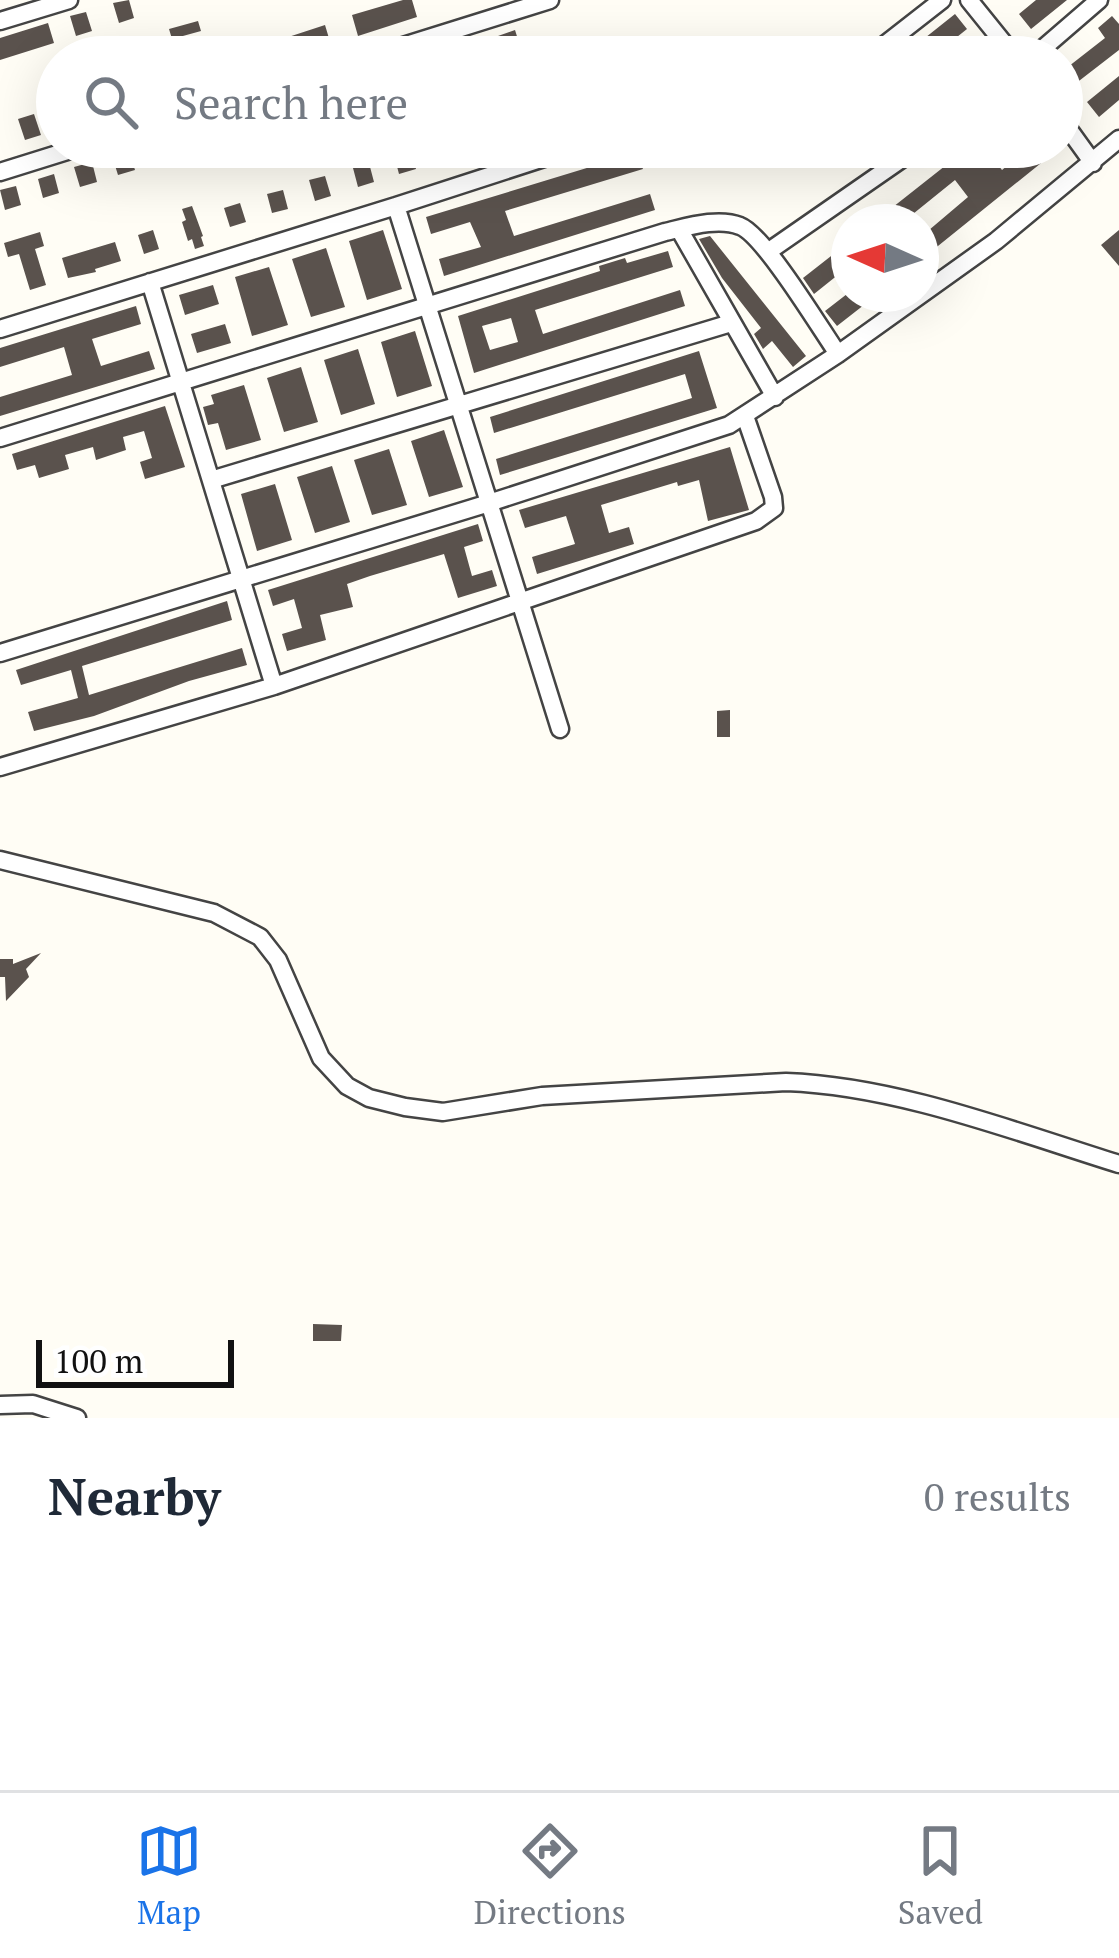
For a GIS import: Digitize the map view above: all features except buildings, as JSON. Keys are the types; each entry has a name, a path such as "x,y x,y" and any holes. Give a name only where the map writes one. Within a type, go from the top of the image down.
{"street":[{"path":"0,21 69,0"},
{"path":"435,36 550,0"},
{"path":"896,36 941,0"},
{"path":"969,0 999,36"},
{"path":"1057,36 1099,0"},
{"path":"0,653 729,425 996,241 1119,140"},
{"path":"1083,149 1093,163"},
{"path":"0,172 36,161"},
{"path":"0,329 513,168"},
{"path":"769,251 890,168"},
{"path":"396,206 560,729"},
{"path":"0,438 703,224 736,224 751,232 769,251 838,354"},
{"path":"679,229 775,397"},
{"path":"150,282 274,686"},
{"path":"211,480 730,323"},
{"path":"0,747 1,766 274,686 730,531 774,508 745,416"},
{"path":"0,860 214,913 260,937 278,960 321,1058 347,1086 369,1098 443,1112 542,1096 824,1083 951,1112 1119,1164"},
{"path":"0,1405 33,1404 76,1418"}]}
